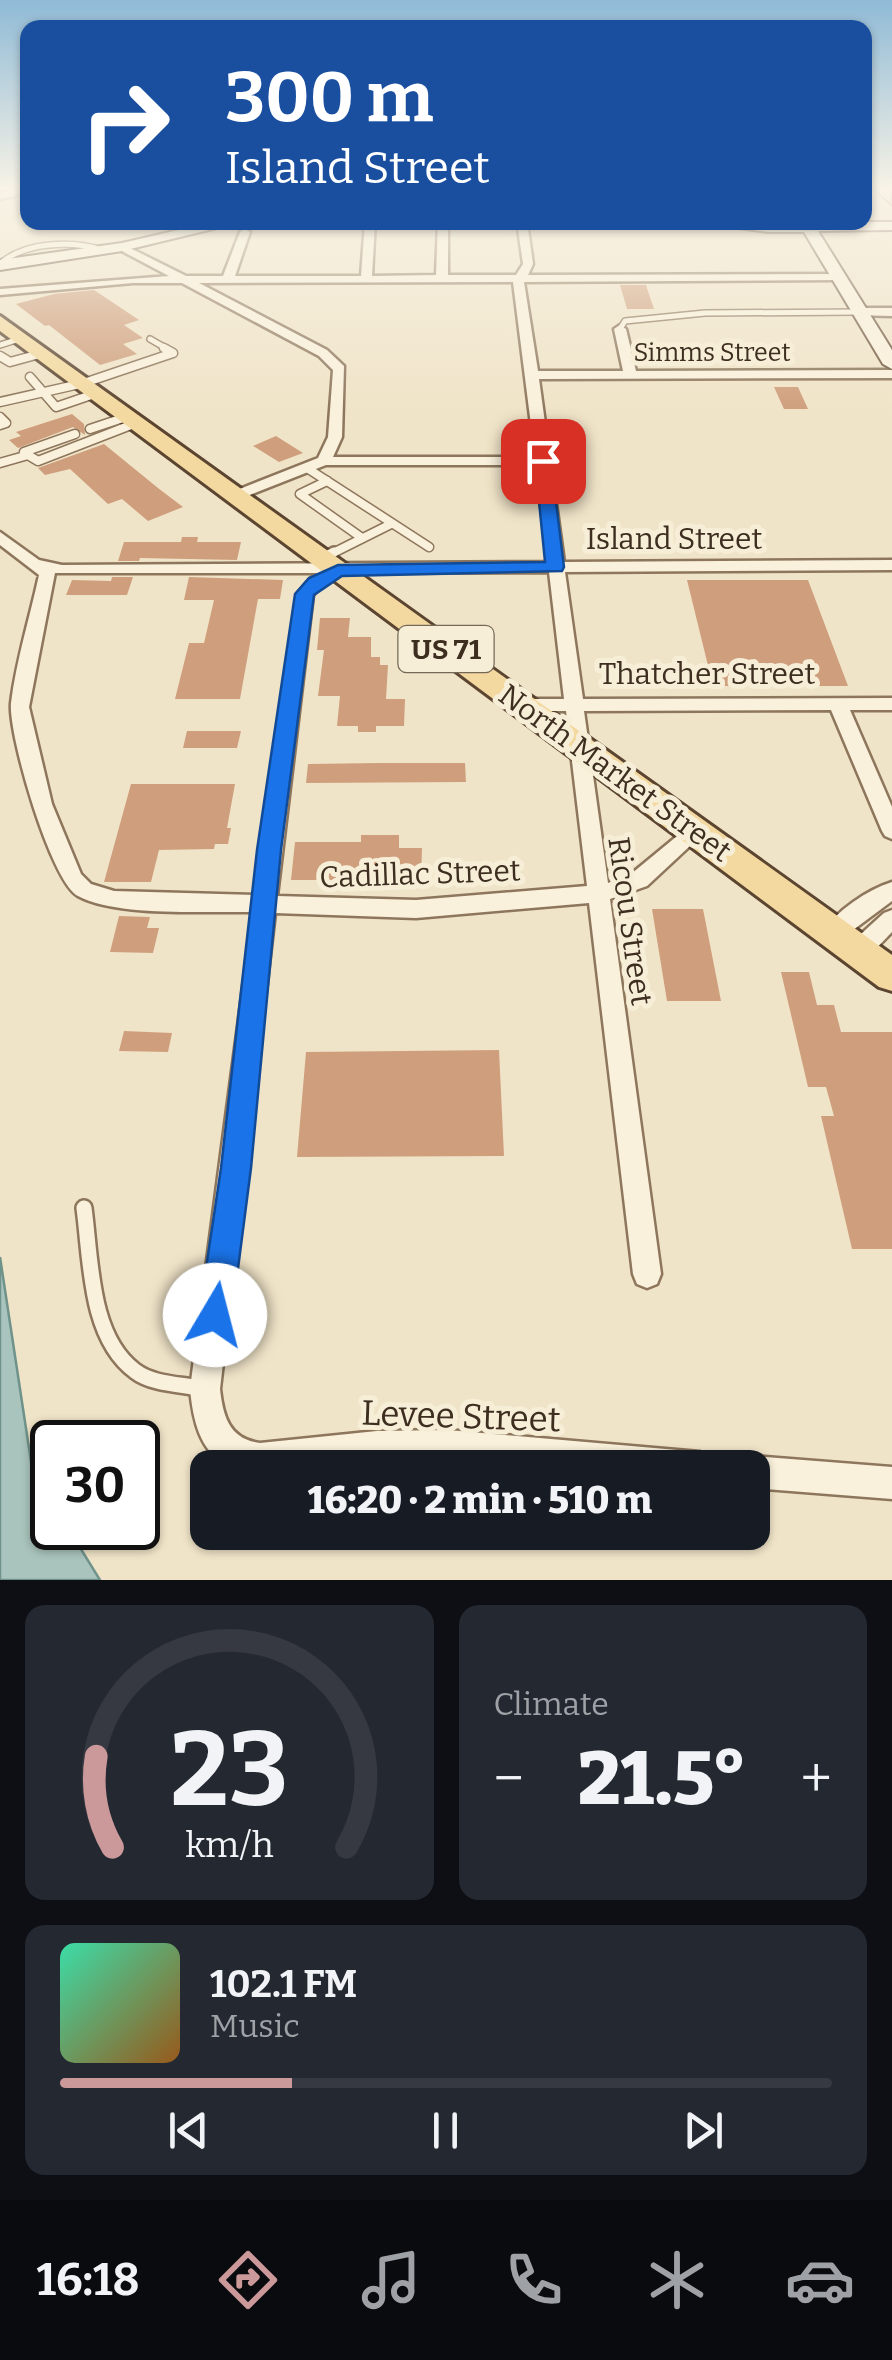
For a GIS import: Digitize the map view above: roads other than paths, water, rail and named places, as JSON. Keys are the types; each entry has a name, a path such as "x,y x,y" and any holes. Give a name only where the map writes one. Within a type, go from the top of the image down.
{"main road":[{"path":"830,264 892,364"},
{"name":"North Market Street","path":"16,348 91,388 892,976"}],"street":[{"path":"157,264 334,362 341,382 336,437 324,461"},
{"path":"228,279 232,264"},
{"path":"366,278 367,264"},
{"path":"442,264 442,278"},
{"name":"Ricou Street","path":"528,264 520,278 647,1274"},
{"path":"0,292 114,280 838,277"},
{"path":"860,312 892,312"},
{"path":"620,329 630,375"},
{"name":"Simms Street","path":"532,375 892,374"},
{"path":"236,495 324,461 543,461"},
{"path":"0,537 36,564"},
{"name":"Island Street","path":"36,564 62,570 330,564 892,565"},
{"name":"Cadillac Street","path":"36,564 48,580 20,707 42,804 72,879 84,890 114,899 470,907 624,888 695,832"},
{"path":"205,1389 236,1168 264,905 304,594 330,564"},
{"path":"838,704 892,831"},
{"name":"Thatcher Street","path":"522,705 892,704"},
{"path":"833,933 892,890"},
{"path":"858,950 892,919"},
{"name":"Levee Street","path":"205,1389 208,1415 218,1439 234,1450"},
{"name":"Levee Street","path":"350,1450 448,1446 494,1450"},
{"path":"770,1473 892,1483"}],"lane":[{"path":"620,329 625,322 663,314 860,312"},
{"path":"16,348 41,394 56,407 174,353 150,339"},
{"path":"0,402 91,388"},
{"path":"0,416 6,423 0,425"},
{"path":"90,429 133,419"},
{"path":"75,434 24,452 38,460 51,457 133,419"},
{"path":"0,463 28,455"},
{"path":"307,468 428,548"},
{"path":"328,481 300,494 337,516 362,538"},
{"path":"336,500 348,495"},
{"path":"352,509 362,504"},
{"path":"330,564 362,538 391,524"},
{"path":"84,1208 103,1319 116,1350 137,1373 205,1389"}],"water":[{"path":"0,1257 30,1455 30,1550 82,1550 100,1580 0,1580"}]}
